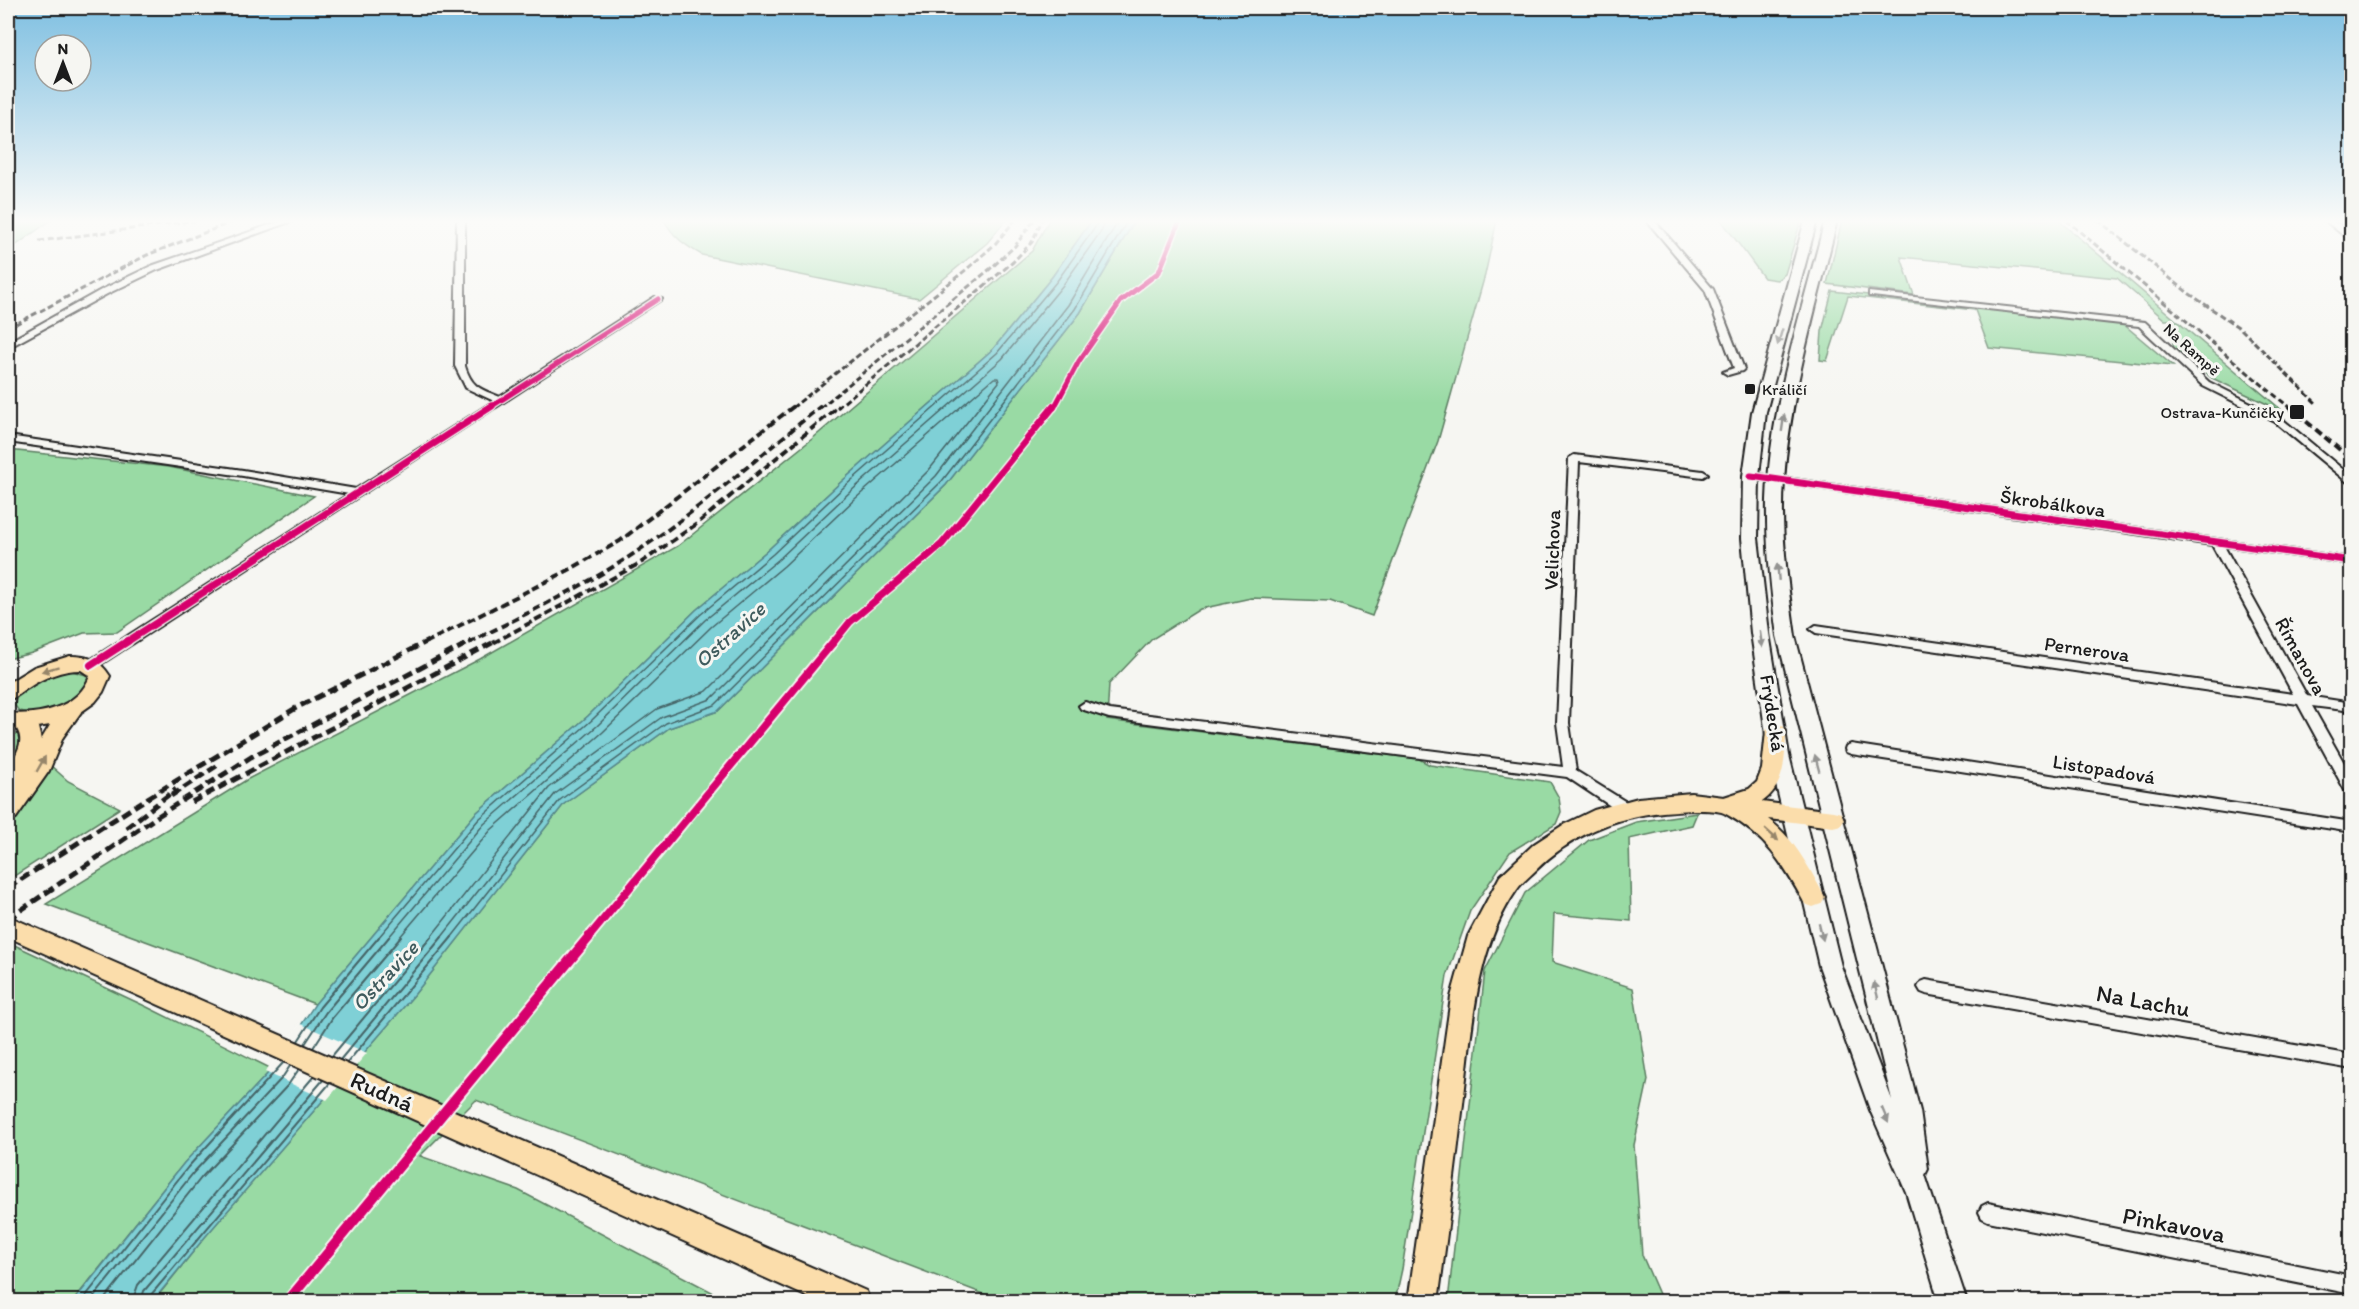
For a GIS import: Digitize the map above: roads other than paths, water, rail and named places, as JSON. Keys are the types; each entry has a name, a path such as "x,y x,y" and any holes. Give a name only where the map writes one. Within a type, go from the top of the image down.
{"main road":[{"name":"Frýdecká","path":"1795,281 1760,412 1751,476 1750,538 1754,585 1776,731 1792,813 1830,966 1882,1110 1919,1191 1953,1302"},
{"name":"Frýdecká","path":"1816,281 1784,416 1776,481 1776,544 1786,636 1907,1112 1919,1191"},
{"path":"8,691 30,676 55,667 79,663 91,665 100,673 99,684 63,719 41,765 8,812"},
{"path":"15,721 50,718 76,706"},
{"path":"8,788 21,767 32,738 30,728 15,721"},
{"path":"1722,805 1743,802 1765,790 1773,775 1776,731"},
{"path":"1423,1302 1458,1031 1466,988 1480,936 1501,893 1528,862 1580,826 1626,809 1677,801 1833,819"},
{"path":"1722,805 1752,819 1777,837 1813,897"},
{"name":"Rudná","path":"8,926 855,1302"}],"street":[{"path":"8,345 127,281"},
{"path":"461,281 460,366 464,380 469,386 501,400"},
{"path":"1702,281 1709,289 1739,369 1728,372"},
{"name":"Na Rampě","path":"1872,294 2142,324 2206,384 2278,420 2352,483"},
{"path":"91,665 658,299"},
{"path":"8,439 356,492"},
{"name":"Velichova","path":"1570,773 1563,723 1574,458 1703,474"},
{"name":"Škrobálkova","path":"1751,476 2352,561"},
{"name":"Římanova","path":"2216,542 2352,790"},
{"name":"Pernerova","path":"1816,629 2352,707"},
{"path":"1085,706 1109,714 1570,773 1626,809"},
{"name":"Listopadová","path":"1851,749 2352,827"},
{"name":"Na Lachu","path":"1926,987 2352,1062"},
{"name":"Pinkavova","path":"1988,1212 2352,1285"}],"water":[{"name":"Ostravice","path":"1049,281 1099,281 1080,313 946,485 718,711 669,728 564,804 414,995 205,1237 153,1301 73,1302 184,1163 272,1069 315,1004 475,814 588,716 696,610 769,549 841,482 993,349"}],"railway":[{"path":"8,328 97,281"},
{"path":"792,408 952,281"},
{"path":"820,408 975,281"},
{"path":"837,408 990,281"},
{"path":"2139,281 2290,408"},
{"path":"2174,281 2241,329 2317,404"},
{"path":"425,643 567,571 620,541 794,406"},
{"path":"469,643 581,585 645,546 713,495 821,406"},
{"path":"493,643 642,562 698,523 839,406"},
{"path":"2288,406 2352,460"},
{"path":"8,888 146,799 296,708 428,641"},
{"path":"8,919 158,816 251,757 472,641"},
{"path":"192,802 496,641"},
{"path":"171,796 218,765"},
{"path":"126,828 176,789"}],"place":[{"name":"Králičí","path":"1750,389"},
{"name":"Ostrava-Kunčičky","path":"2297,412"}]}
